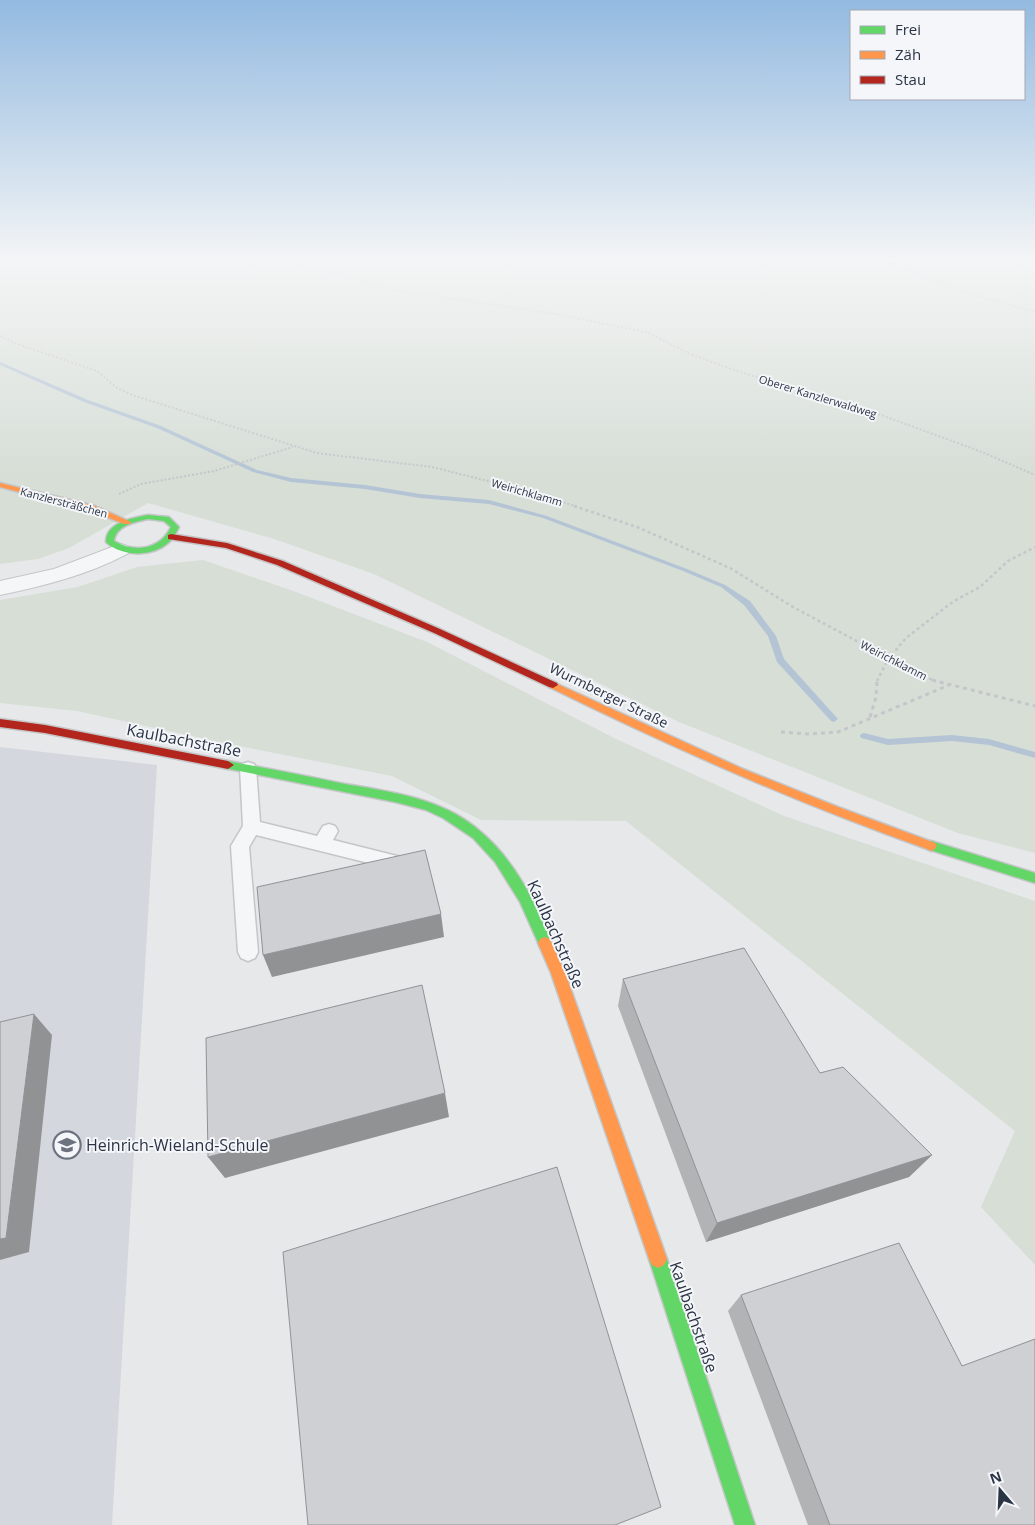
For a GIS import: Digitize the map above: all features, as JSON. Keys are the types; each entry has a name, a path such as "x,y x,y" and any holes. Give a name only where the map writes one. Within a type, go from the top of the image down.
{"main road":[{"name":"Kanzlersträßchen","path":"0,485 92,508 128,522"},
{"path":"148,517 165,519 175,527 171,537 164,543 142,550 120,550 110,542 113,531 128,522 148,517"},
{"name":"Wurmberger Straße","path":"171,537 226,546 271,560 434,628 649,732 766,784 842,815 978,862 1035,878"},
{"name":"Kaulbachstraße","path":"0,724 45,729 419,802 458,820 489,846 516,881 538,924 558,973 673,1304 746,1525"}],"street":[{"path":"0,588 53,578 75,571 120,550"}],"lane":[{"path":"248,768 252,827 240,846 248,952"},
{"path":"252,827 325,838 397,863"}],"path":[{"name":"Oberer Kanzlerwaldweg","path":"645,332 690,354 740,372 873,412 982,452 1035,475"},
{"name":"Weirichklamm","path":"0,336 17,344 97,372 118,388 132,395 317,453 432,467 531,492 637,527 730,568 792,607 924,677 1035,706"},
{"path":"92,508 123,491 141,484 214,471 294,446"},
{"path":"870,717 876,697 876,682 888,658 906,638 954,602 980,587 1008,561 1035,547"},
{"path":"781,732 838,732 949,685"}],"shaded area":[{"path":"0,332 1035,332 1035,853 958,833 679,722 374,574 274,539 148,503 69,548 38,559 0,564"},
{"path":"203,560 296,592 427,642 614,738 784,816 1035,901 1035,1265 981,1207 1015,1131 626,821 481,820 392,776 229,744 77,711 0,703 0,600 78,587 137,567"},
{"name":"Heinrich-Wieland-Schule","path":"0,747 157,765 112,1525 0,1525"}],"building":[{"path":"425,850 441,914 263,955 257,887"},
{"path":"744,948 820,1073 843,1067 932,1155 717,1223 623,979"},
{"path":"422,985 445,1093 208,1157 206,1038"},
{"path":"34,1014 6,1238 0,1239 0,1022"},
{"path":"557,1167 661,1507 615,1525 308,1525 283,1252"},
{"path":"899,1243 962,1366 1035,1339 1035,1525 830,1525 741,1295"}],"waterway":[{"path":"0,363 86,401 159,427 255,471 291,480 365,487 420,496 489,502 545,517 723,586 747,603 772,636 780,660 834,719"},
{"path":"864,736 888,742 952,738 989,742 1035,755"}],"traffic: fast":[{"path":"148,517 166,519 175,527 171,536 156,547 137,551 127,550 110,542 110,537 117,528 126,522 148,517"},
{"path":"228,765 395,797 447,814 489,846 509,871 525,899 545,943"},
{"path":"931,846 1035,878"},
{"path":"658,1259 745,1525"}],"traffic: slow":[{"path":"0,485 92,508 127,522"},
{"path":"553,685 646,730 739,771 882,829 931,846"},
{"path":"545,943 558,973 658,1259"}],"traffic: jam":[{"path":"171,537 227,546 280,563 437,631 553,685"},
{"path":"0,723 45,729 228,765"}],"place":[{"name":"Heinrich-Wieland-Schule","path":"67,1145"}]}
